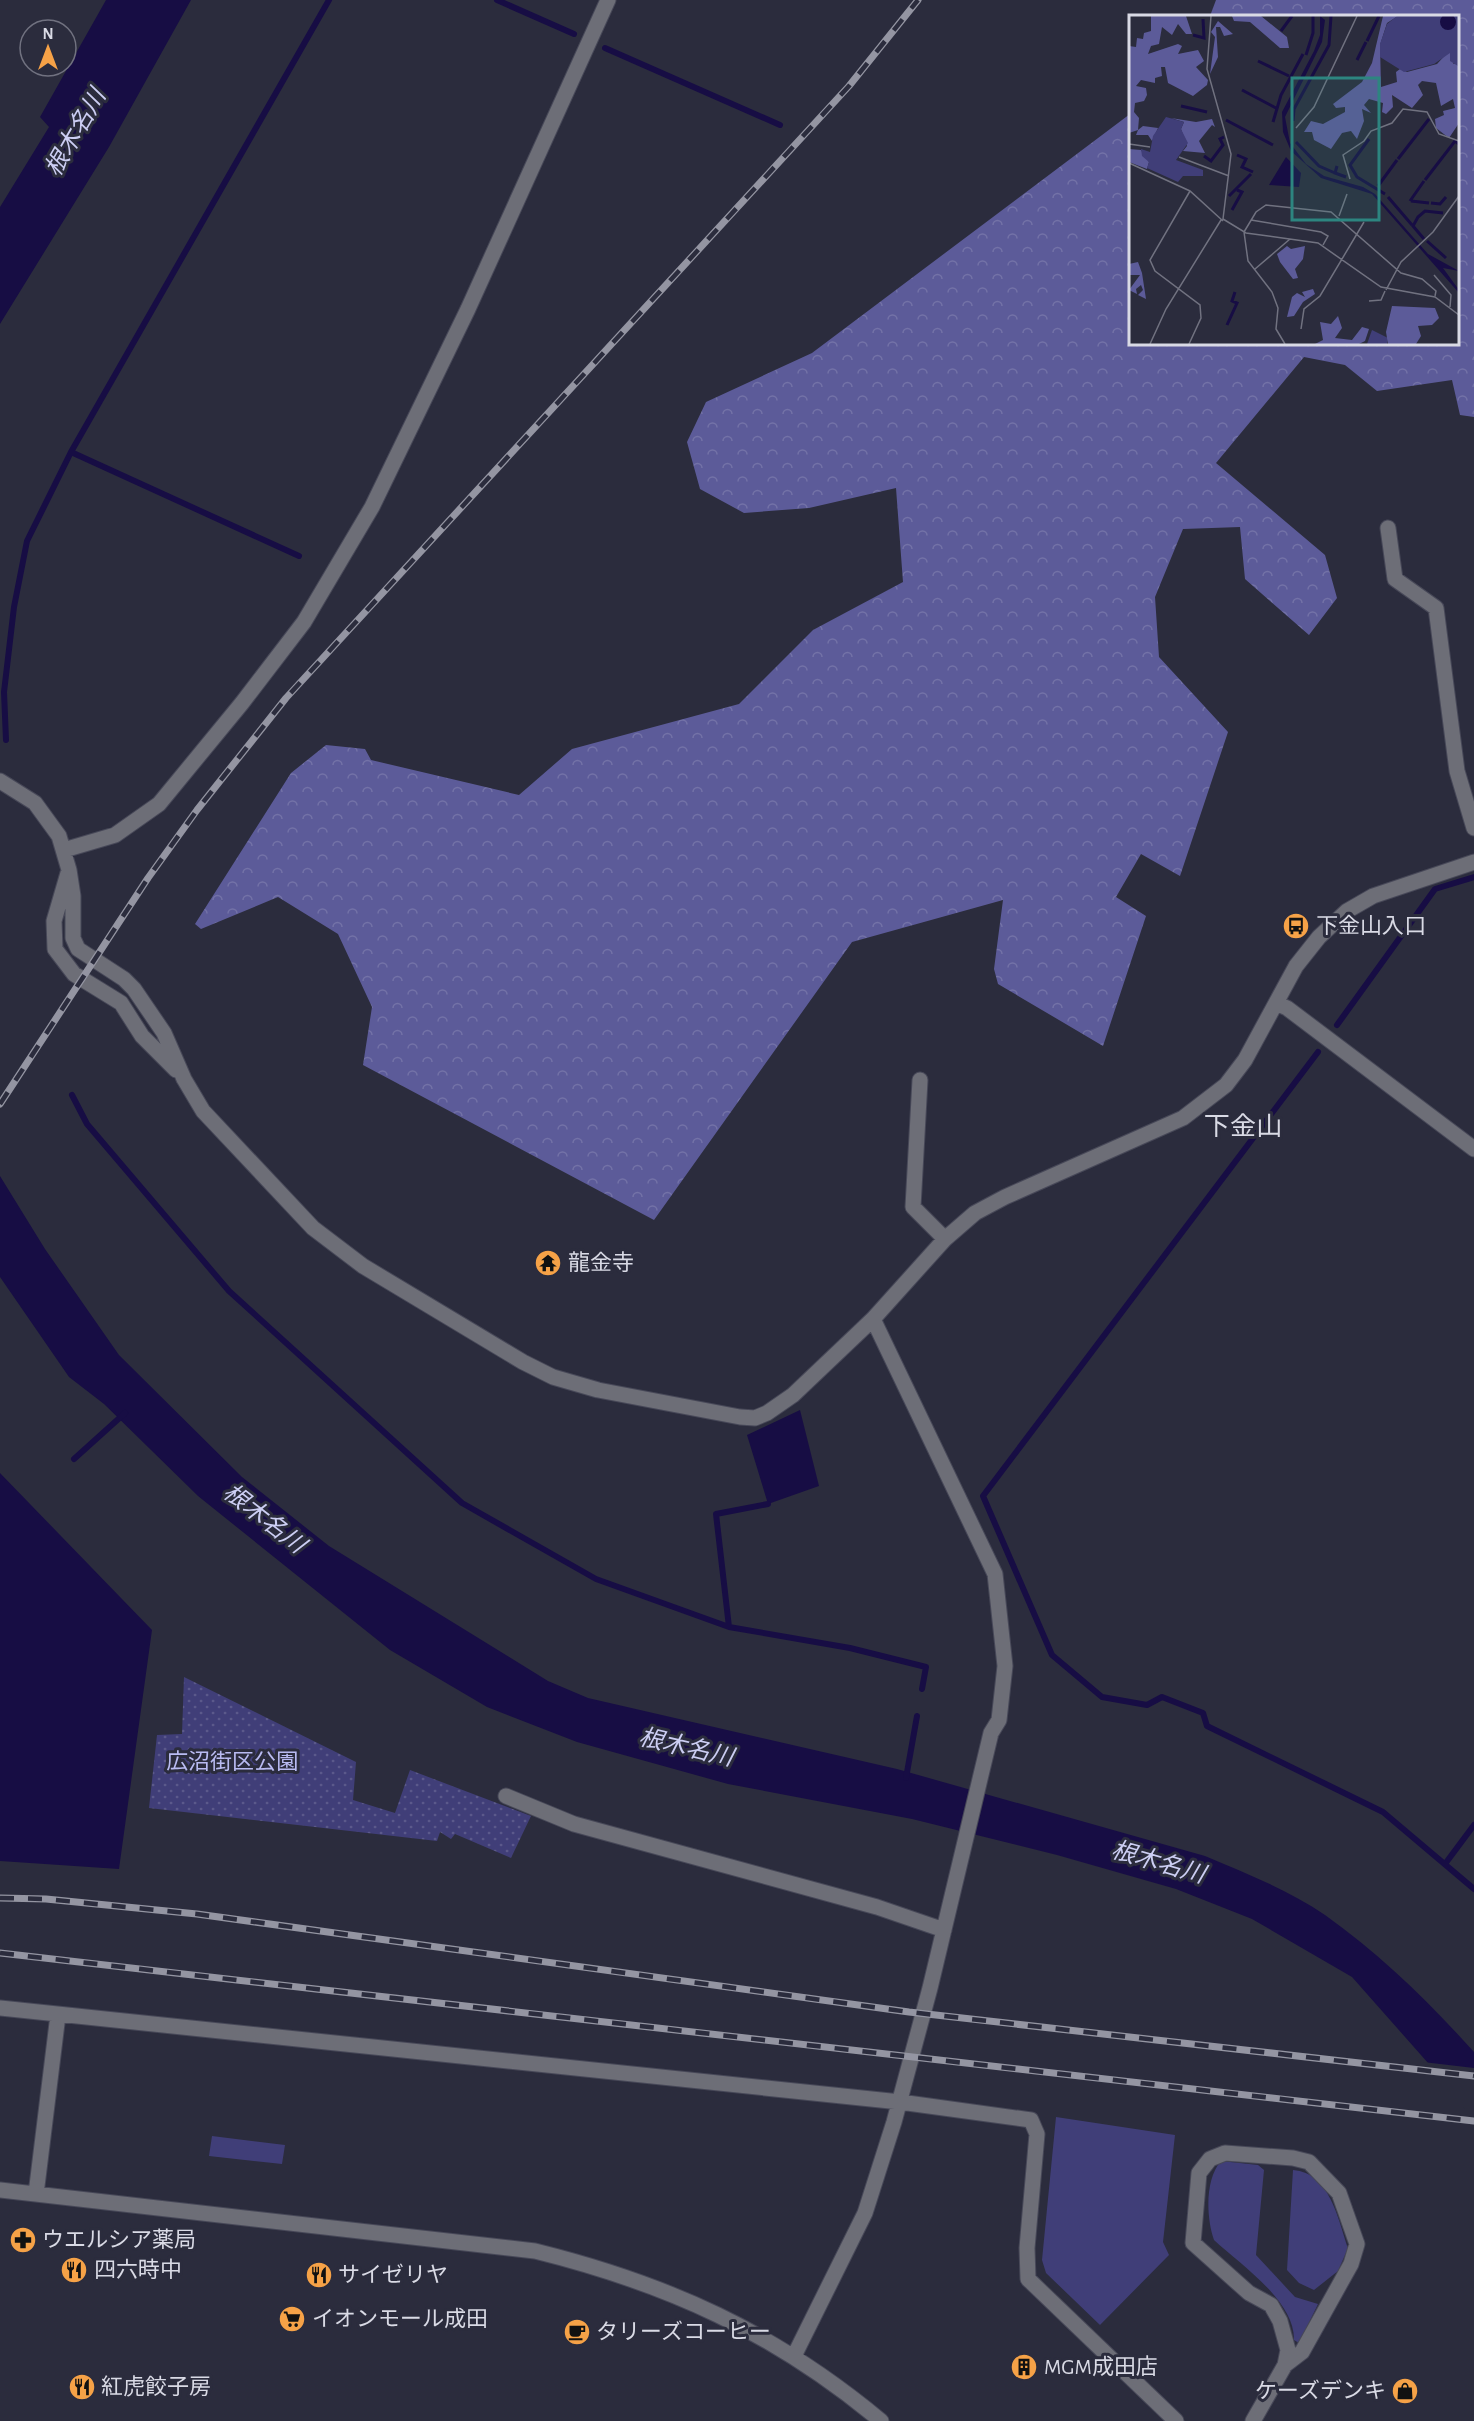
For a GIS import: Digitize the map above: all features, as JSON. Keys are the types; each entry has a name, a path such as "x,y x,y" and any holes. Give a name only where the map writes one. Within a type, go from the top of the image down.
{"street":[{"path":"64,850 115,835 159,804 242,703 304,622 372,507 468,309 608,0"},
{"path":"1388,528 1395,579 1436,608 1456,771 1474,828"},
{"path":"0,781 35,803 53,826 64,850 69,870 73,896 73,938 78,949 134,988 164,1033 184,1079 202,1111 313,1228 363,1266 523,1362 553,1377 659,1402 755,1418 778,1407 793,1395 873,1319 945,1239 975,1213 1005,1197 1183,1118 1226,1085 1245,1060 1296,966 1319,937 1347,911 1373,896 1474,862"},
{"path":"69,870 54,921 56,949 74,974 121,1003 142,1036 184,1079"},
{"path":"1276,1003 1287,1008 1474,1149"},
{"path":"920,1080 913,1208 945,1239"},
{"path":"794,2356 865,2213 900,2102 992,1733 999,1720 1005,1666 995,1574 873,1319"},
{"path":"506,1796 574,1824 877,1907 944,1930"},
{"path":"0,2008 900,2102 1031,2120 1036,2134 1027,2248 1028,2279 1176,2421"},
{"path":"36,2194 58,2015"},
{"path":"1253,2421 1285,2366 1288,2350 1280,2321 1271,2305 1249,2293 1194,2243 1199,2173 1209,2159 1225,2153 1293,2158 1309,2162 1339,2193 1357,2244 1351,2264 1302,2352 1285,2366"},
{"path":"0,2190 535,2251 589,2265 656,2286 700,2306 794,2356 842,2388 881,2421"}],"green space":[{"path":"1216,0 1474,0 1474,417 1460,415 1452,380 1377,391 1345,365 1304,357 1216,463 1325,555 1337,598 1309,635 1245,579 1240,527 1183,529 1155,597 1159,657 1228,732 1180,876 1141,854 1116,897 1146,916 1103,1046 998,984 994,969 1003,900 852,942 654,1220 363,1065 372,1007 338,934 278,897 201,929 195,924 291,773 326,745 365,749 371,760 519,795 572,749 739,704 813,630 903,582 896,488 809,508 744,513 700,489 687,442 706,402 812,353 1129,115 1129,345 1459,345 1459,15 1210,15"},
{"name":"広沼街区公園","path":"184,1677 356,1762 353,1800 395,1813 410,1770 531,1816 511,1858 455,1834 451,1839 440,1832 437,1841 149,1808 157,1735 182,1734"},
{"path":"1056,2117 1175,2135 1163,2242 1169,2255 1100,2325 1046,2273 1042,2260"},
{"path":"212,2136 285,2145 282,2164 209,2156"},
{"path":"1221,2161 1258,2165 1264,2170 1256,2255 1295,2297 1318,2304 1299,2343 1294,2340 1286,2311 1276,2298 1251,2272 1214,2240 1209,2220 1208,2199 1212,2178"},
{"path":"1293,2170 1306,2173 1324,2188 1336,2211 1348,2248 1338,2271 1314,2290 1299,2283 1287,2270"}],"water":[{"name":"根木名川","path":"106,0 191,0 109,147 0,324 0,207 49,127 40,117 62,78 78,78 78,50"},
{"name":"根木名川","path":"0,1176 45,1249 119,1355 242,1477 329,1546 548,1681 588,1698 897,1769 1205,1856 1282,1890 1325,1915 1385,1962 1474,2052 1474,2115 1352,1977 1252,1919 1176,1889 1057,1855 912,1819 728,1784 577,1742 487,1707 390,1650 198,1496 104,1404 69,1377 0,1277"},
{"path":"800,1410 819,1486 768,1504 747,1435"},
{"path":"0,1473 152,1630 119,1869 0,1861"}],"pier":[{"path":"1423,2062 1474,2068 1474,2118 1472,2117"}],"waterway":[{"path":"6,740 4,692 14,607 27,541 71,452 329,0"},
{"path":"497,0 574,34"},
{"path":"605,48 780,125"},
{"path":"71,452 299,556"},
{"path":"1337,1025 1435,889 1474,877"},
{"path":"1318,1052 983,1496 1052,1655 1102,1697 1147,1705 1162,1697 1203,1713 1207,1726 1383,1812 1474,1889"},
{"path":"72,1095 87,1124 229,1291 462,1503 596,1579 729,1627"},
{"path":"74,1459 125,1413"},
{"path":"768,1504 716,1514 729,1627 850,1648 926,1667 922,1689"},
{"path":"906,1778 917,1716"},
{"path":"1445,1864 1474,1825"}],"railway":[{"path":"0,1104 148,878 197,810 286,698 849,86 918,0"},
{"path":"0,1898 46,1899 197,1914 909,2012 1474,2076"},
{"path":"0,1953 1474,2121"}],"place":[{"name":"下金山入口","path":"1296,926"},
{"name":"龍金寺","path":"548,1263"},
{"name":"ウエルシア薬局","path":"23,2240"},
{"name":"四六時中","path":"74,2270"},
{"name":"サイゼリヤ","path":"319,2275"},
{"name":"イオンモール成田","path":"292,2319"},
{"name":"タリーズコーヒー","path":"577,2332"},
{"name":"MGM成田店","path":"1024,2367"},
{"name":"紅虎餃子房","path":"82,2387"},
{"name":"ケーズデンキ","path":"1405,2391"}],"district":[{"name":"下金山","path":"1243,1127"}]}
